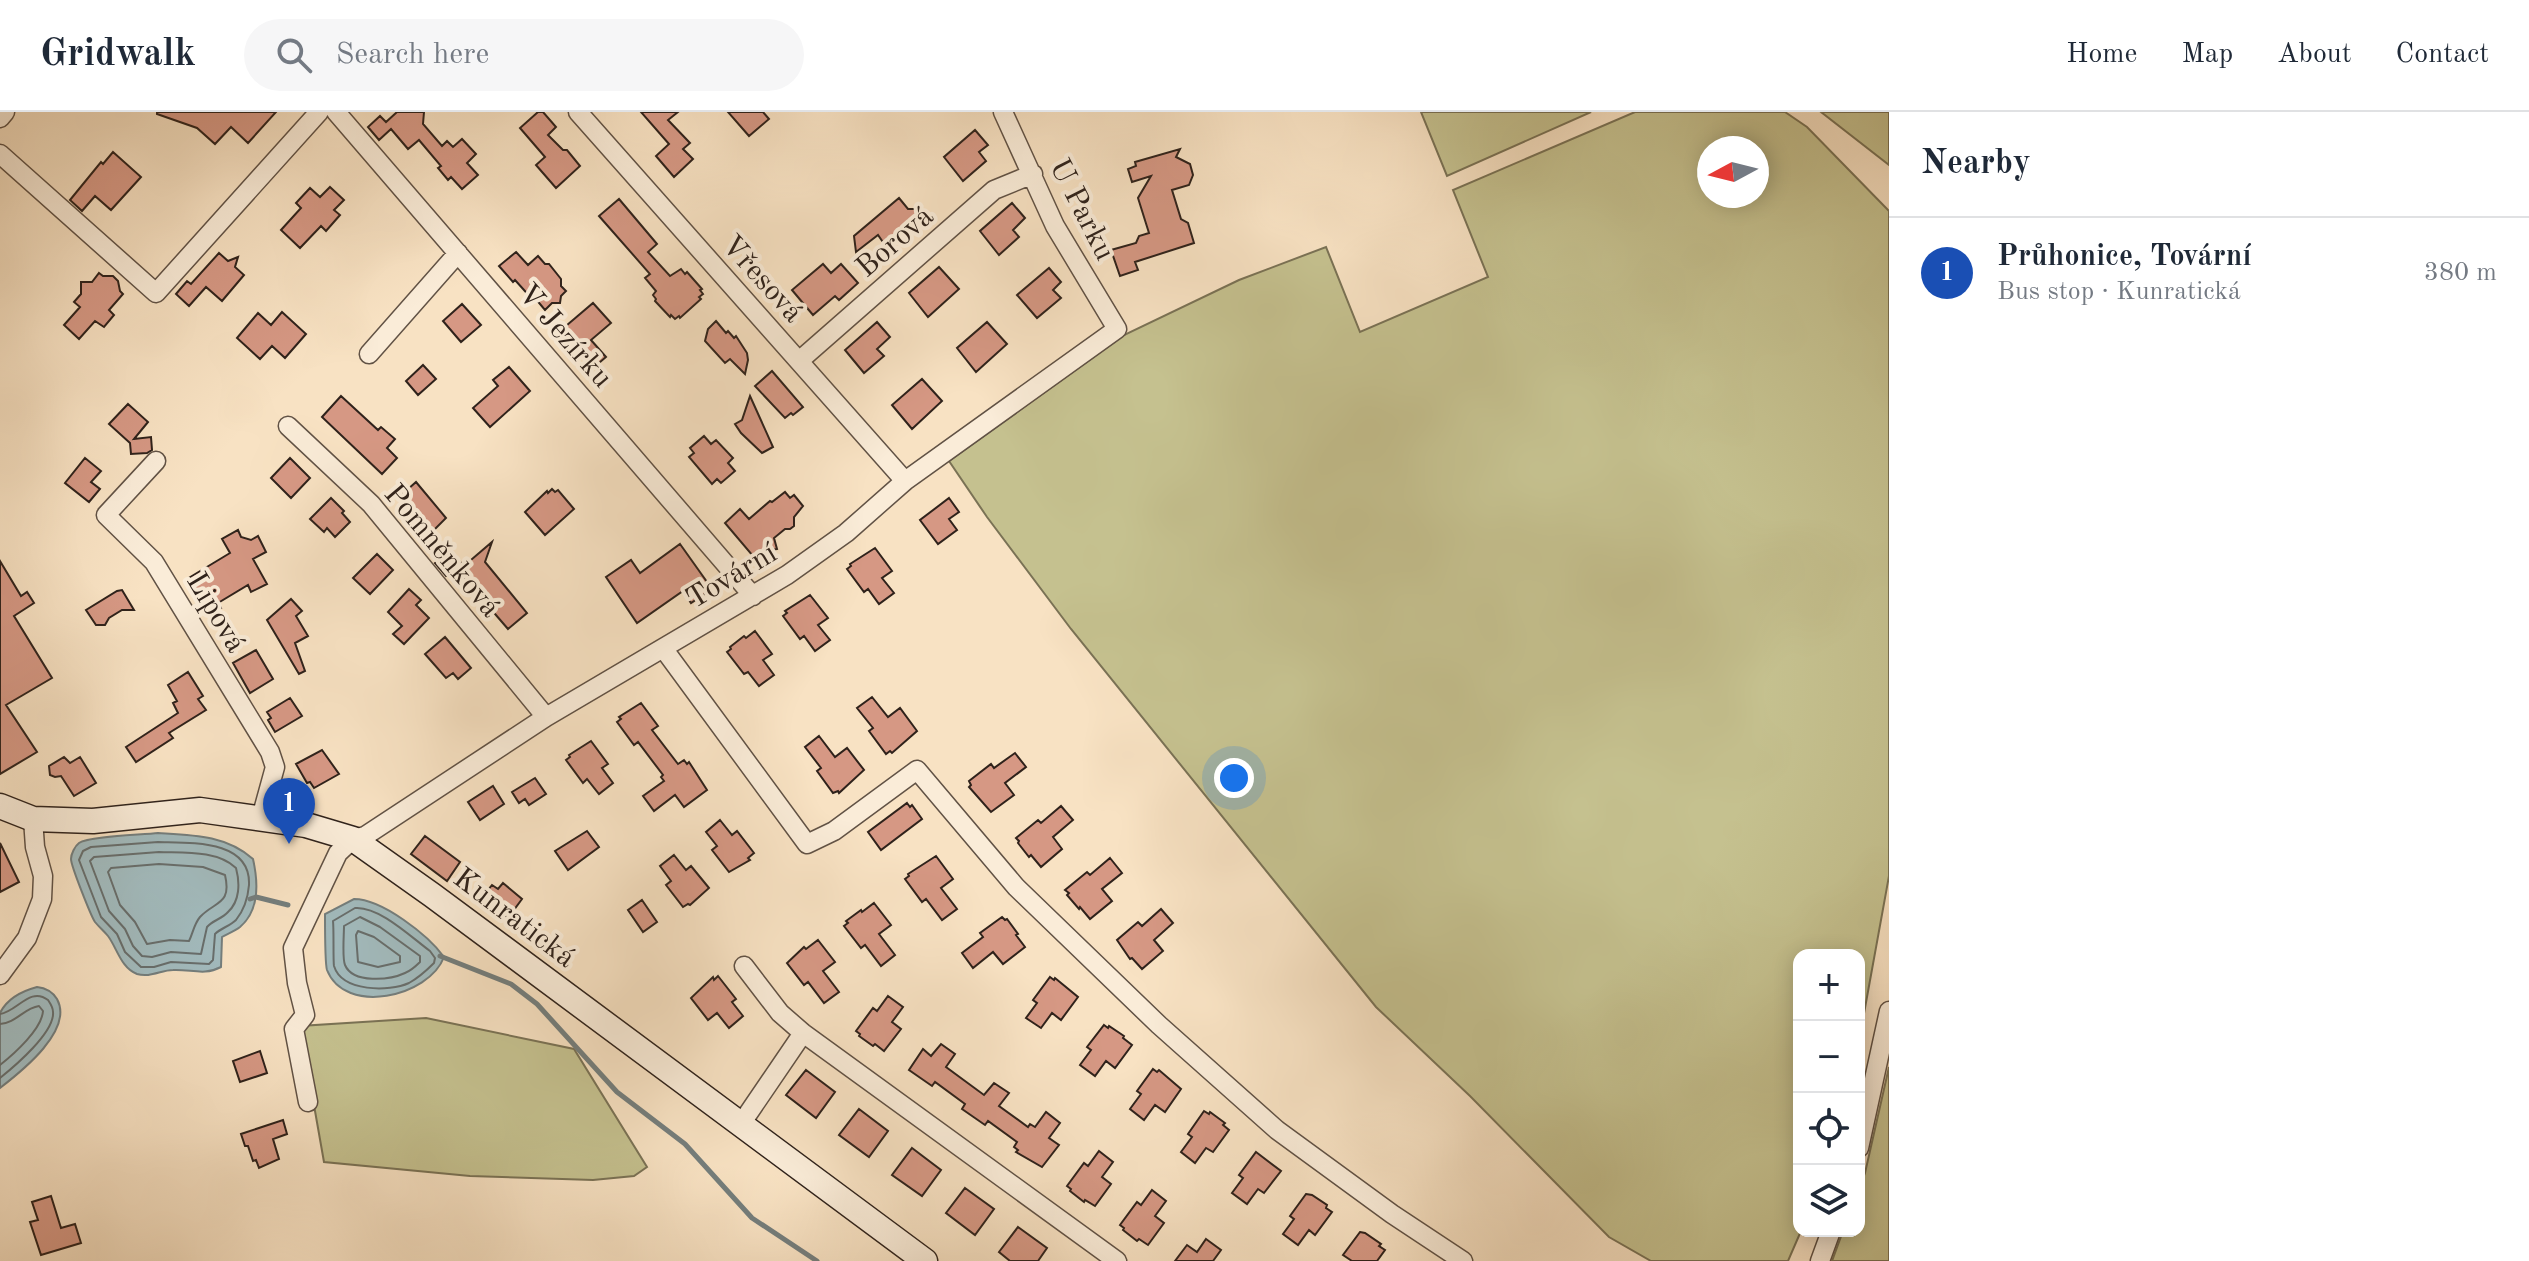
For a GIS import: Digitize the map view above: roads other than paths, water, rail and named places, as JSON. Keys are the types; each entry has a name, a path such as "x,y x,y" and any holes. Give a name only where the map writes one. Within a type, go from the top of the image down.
{"street":[{"path":"0,118 5,112"},
{"path":"0,154 156,293 319,112"},
{"name":"V Jezírku","path":"336,112 753,596"},
{"name":"Vřesová","path":"578,112 905,481"},
{"name":"U Parku","path":"1003,112 1055,226 1117,329"},
{"name":"Borová","path":"799,361 994,190 1033,174"},
{"path":"369,354 458,253"},
{"name":"Tovární","path":"353,839 365,836 546,717 787,575 846,533 905,481 1117,329"},
{"name":"Pomněnková","path":"288,426 371,504 546,717"},
{"name":"Lipová","path":"156,461 106,515 154,562 270,752 275,767 261,818"},
{"path":"663,648 807,844 834,831 917,770 1016,887 1159,1025 1277,1130 1392,1214 1463,1261"},
{"name":"Kunratická","path":"0,806 33,819 93,821 200,810 306,825 353,839 925,1261"},
{"path":"0,975 27,938 42,899 43,876 35,847 33,819"},
{"path":"308,1102 294,1029 305,1015 293,948 338,853 353,839"},
{"path":"744,966 780,1013 803,1033 1117,1261"},
{"path":"1865,1121 1889,1011"},
{"path":"741,1124 803,1033"},
{"path":"1820,1261 1829,1237"}],"water":[{"path":"158,833 220,841 253,859 256,877 254,904 247,920 222,937 221,967 215,970 137,974 123,963 108,936 93,918 71,859 76,846 93,839"},
{"path":"354,899 391,912 427,939 444,957 435,971 405,991 387,996 368,997 351,993 337,984 326,966 325,914"},
{"path":"37,987 48,990 57,999 60,1011 58,1024 43,1049 0,1088 0,1013 16,996"}],"waterway":[{"path":"250,899 256,897 288,905"},
{"path":"440,956 511,984 537,1004 617,1092 685,1144 752,1218 817,1261"}],"place":[{"name":"Průhonice, Tovární","path":"289,844"}]}
